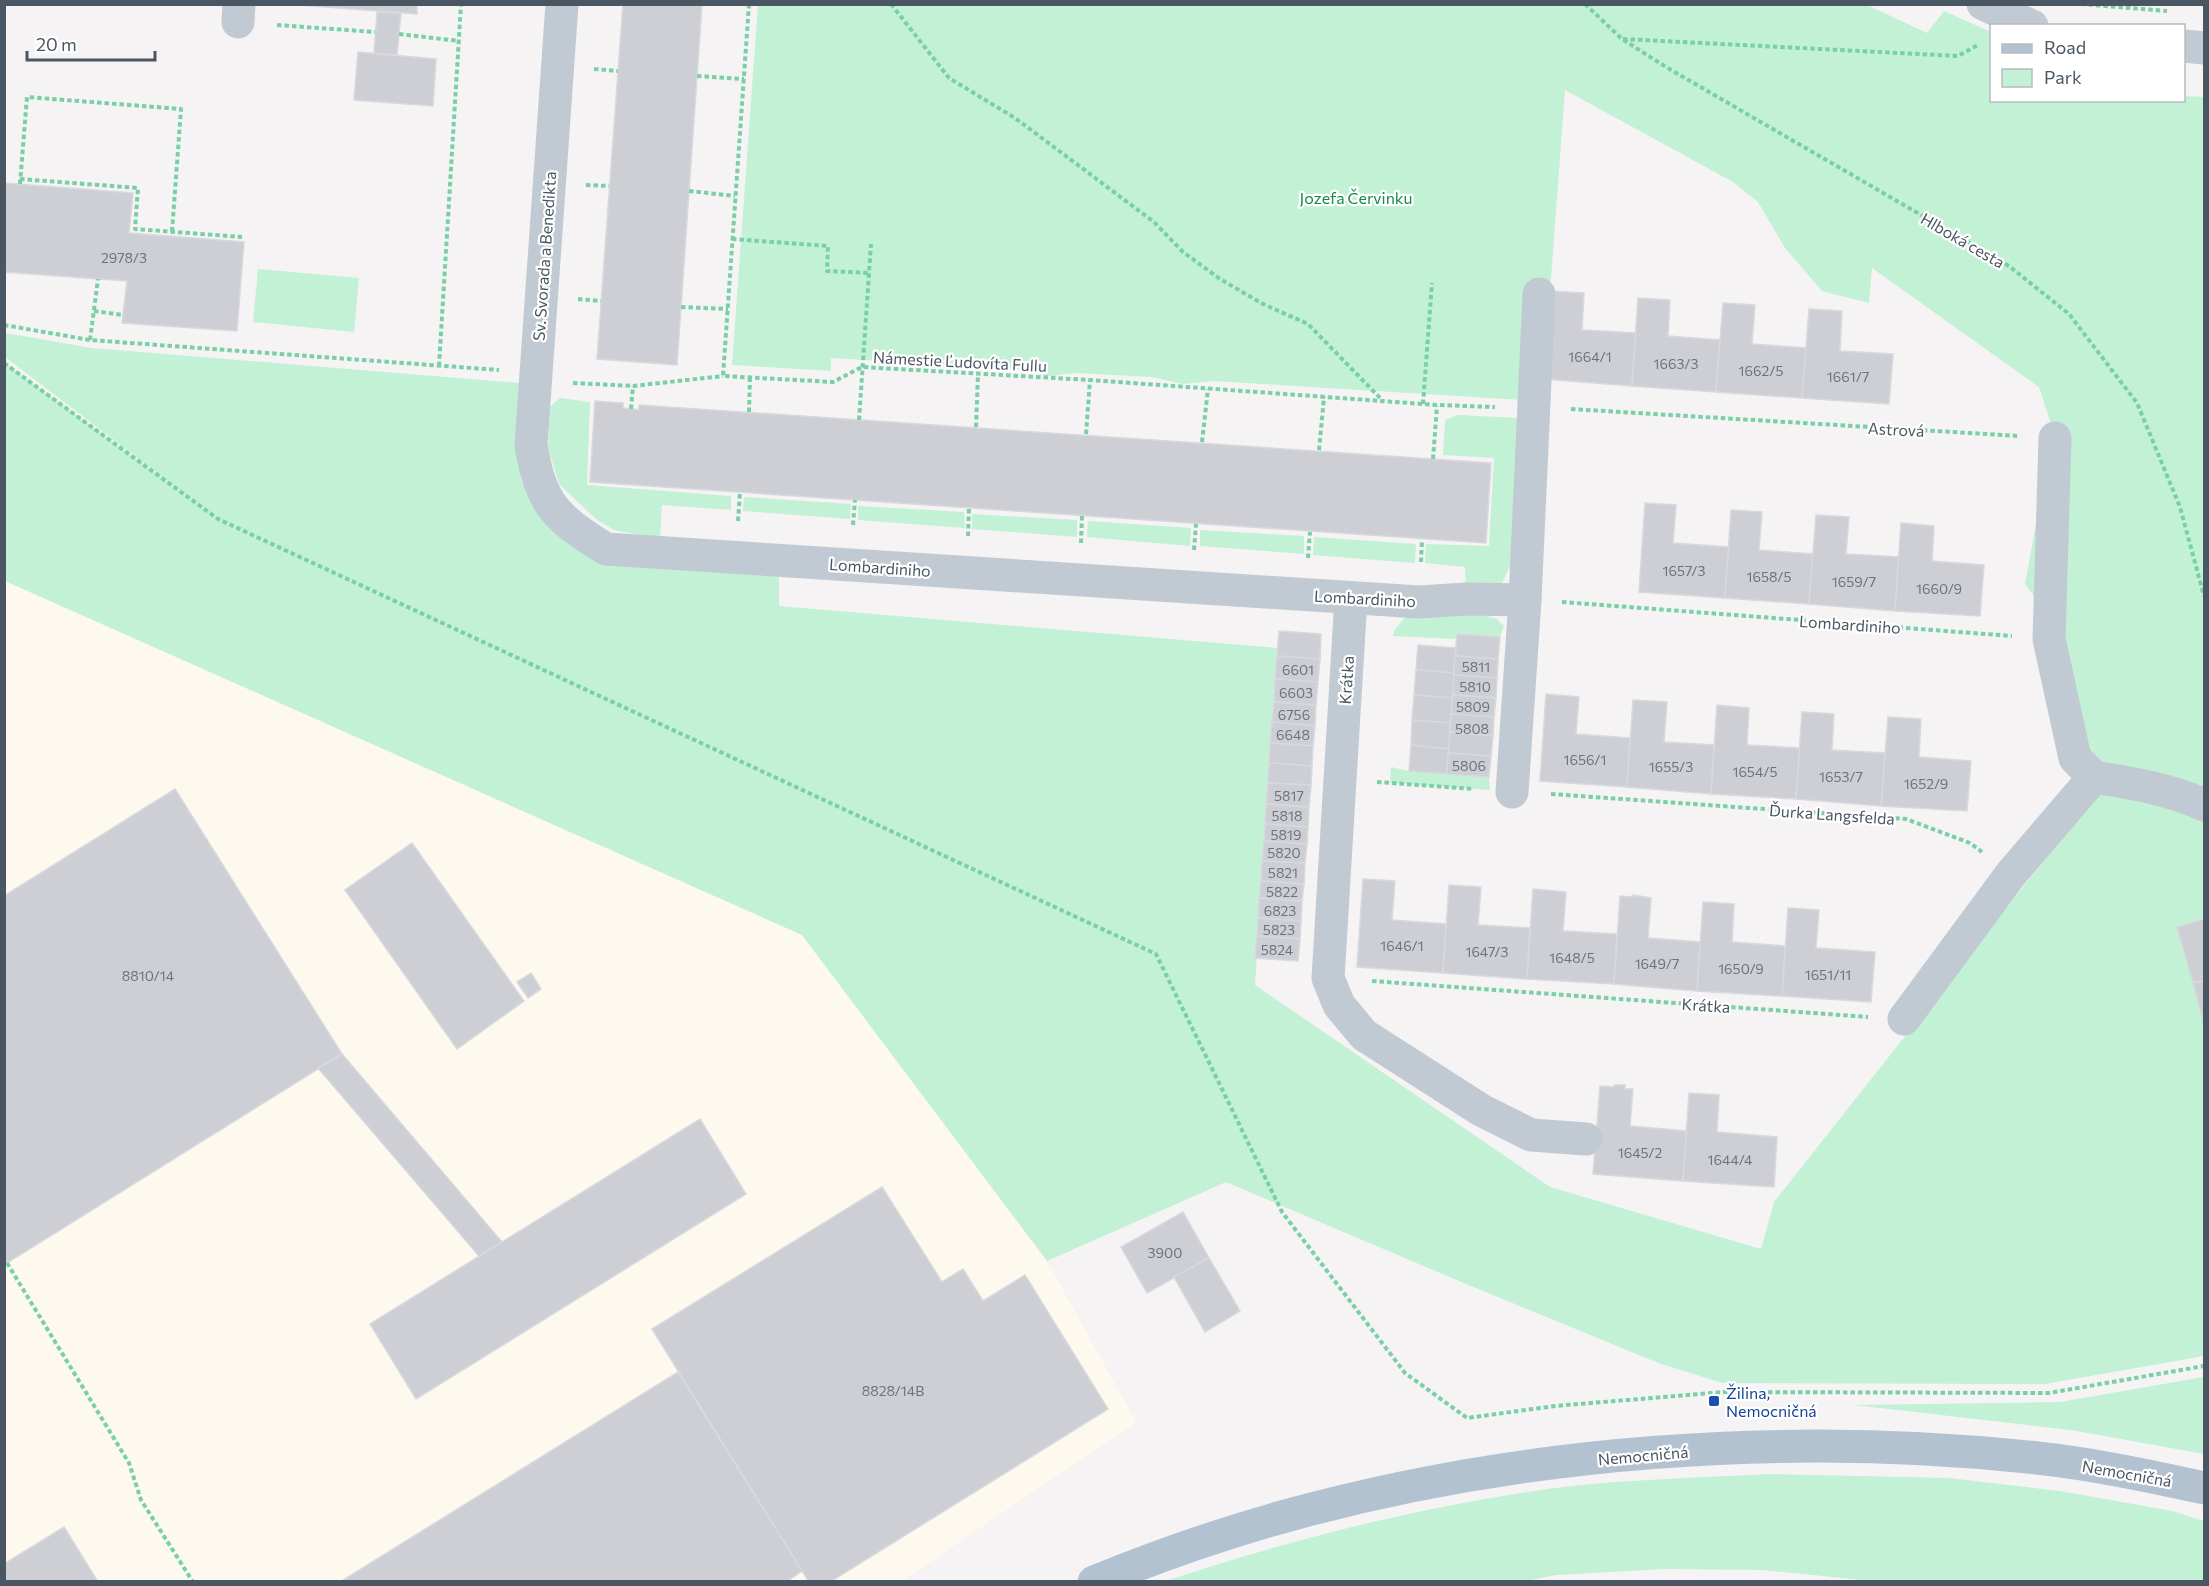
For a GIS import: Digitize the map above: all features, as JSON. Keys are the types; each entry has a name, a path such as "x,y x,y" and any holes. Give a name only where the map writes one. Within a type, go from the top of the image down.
{"main road":[{"name":"Nemocničná","path":"1094,1581 1183,1548 1282,1517 1398,1489 1539,1464 1671,1452 1809,1446 1937,1449 2040,1458 2146,1475 2205,1488"}],"street":[{"name":"Sv. Svorada a Benedikta","path":"549,504 536,473 531,445 562,4"},
{"path":"1983,4 2028,24"},
{"path":"2185,46 2205,48"},
{"path":"1512,792 1525,600 1539,294"},
{"path":"2055,438 2049,639 2075,758 2094,777 2132,783 2192,799 2205,805"},
{"name":"Lombardiniho","path":"549,504 572,528 606,549 1419,602 1466,599 1525,600"},
{"name":"Krátka","path":"1351,598 1328,978 1339,1005 1364,1035 1481,1110 1531,1135 1586,1139"},
{"path":"1904,1019 2011,874 2094,777"}],"path":[{"path":"439,366 461,4"},
{"path":"723,376 749,4"},
{"path":"891,4 949,78 1014,118 1154,222 1183,252 1220,279 1263,304 1308,324 1384,401"},
{"name":"Hlboká cesta","path":"1585,4 1622,39 1666,67 2008,266 2069,314 2138,403 2180,507 2205,596"},
{"path":"2081,4 2151,7 2172,11"},
{"path":"239,13 375,32"},
{"path":"399,34 459,41"},
{"path":"1622,39 1958,56 1983,41"},
{"path":"697,76 744,79"},
{"path":"172,232 181,109 27,97 20,182 138,188 135,229 172,232 242,237"},
{"path":"689,191 735,195"},
{"path":"732,239 828,246 827,270 869,273"},
{"path":"859,420 871,244"},
{"path":"90,340 98,279"},
{"path":"1424,404 1432,283"},
{"path":"681,306 728,309"},
{"path":"94,311 123,315"},
{"name":"Námestie Ľudovíta Fullu","path":"4,325 90,340 439,366 633,386 723,376 832,382 862,367 1090,380 1437,405 1498,407"},
{"path":"4,363 218,519 1156,954 1282,1212 1405,1373 1467,1418 1555,1406 1724,1392 2049,1393 2205,1366"},
{"path":"976,427 978,375"},
{"path":"749,412 750,377"},
{"path":"1086,434 1090,380"},
{"path":"631,409 633,386"},
{"path":"1202,442 1209,389"},
{"path":"1319,450 1324,397"},
{"path":"1433,459 1437,405"},
{"name":"Astrová","path":"1535,407 2055,438"},
{"name":"Lombardiniho","path":"1525,600 2049,639"},
{"name":"Ďurka Langsfelda","path":"1339,781 1906,819 1970,843 2011,874"},
{"name":"Krátka","path":"1328,978 1904,1019"},
{"path":"7,1263 129,1463 141,1500 193,1581"}],"shaded area":[{"path":"5,581 802,935 1047,1261 1136,1422 902,1581 5,1582"}],"green space":[{"name":"Jozefa Červinku","path":"758,5 1867,5 1927,33 1944,11 1990,32 1990,102 2185,102 2185,96 2204,97 2204,1356 2045,1384 1723,1383 1661,1364 1226,1182 1047,1261 802,935 5,581 5,363 182,492 5,357 5,333 92,348 520,383 518,431 521,480 536,505 559,532 779,575 779,606 1277,648 1255,985 1550,1187 1761,1249 1774,1202 2098,792 2065,640 2025,584 2053,430 2039,387 1872,268 1869,303 1822,291 1785,248 1758,202 1733,182 1565,90 1550,291 1523,400 1213,381 1183,384 1151,377 1076,373 1048,376 1019,369 831,358 831,371 732,365"},
{"path":"258,269 359,278 354,332 253,322"},
{"path":"560,398 590,402 587,485 731,496 731,510 662,505 660,539 614,530 596,519 559,484 548,447 550,407"},
{"path":"1457,415 1521,418 1515,556 1502,583 1488,589 1466,589 1465,567 1425,563 1426,544 1489,546 1494,458 1443,455 1445,420"},
{"path":"744,497 851,504 850,519 743,511"},
{"path":"858,506 964,512 965,528 858,520"},
{"path":"972,514 1077,520 1077,537 972,529"},
{"path":"1088,521 1191,528 1190,546 1087,537"},
{"path":"1200,530 1304,536 1304,554 1200,546"},
{"path":"1314,537 1416,544 1415,563 1313,555"},
{"path":"1407,615 1483,615 1497,619 1504,626 1500,637 1458,634 1457,639 1393,636 1394,631"},
{"path":"1391,767 1409,771 1489,777 1490,790 1390,783"},
{"path":"2204,1377 2204,1454 2071,1430 1854,1405 2060,1402"},
{"path":"1769,1474 1949,1478 2060,1491 2172,1511 2204,1521 2204,1581 1882,1582 1762,1570 1665,1569 1556,1575 1521,1582 1166,1581 1310,1538 1407,1514 1506,1495 1608,1483"}],"building":[{"path":"286,4 417,4 417,14"},
{"path":"623,4 702,4 677,365 597,359"},
{"path":"377,12 401,13 397,55 374,53"},
{"path":"358,52 436,59 433,106 354,100"},
{"path":"4,183 133,193 129,233 244,242 237,331 122,323 127,281 4,272"},
{"path":"1550,291 1584,293 1582,330 1636,333 1632,386 1544,379"},
{"path":"1638,298 1670,300 1668,336 1720,340 1716,392 1632,386"},
{"path":"1723,303 1755,305 1752,344 1806,348 1802,398 1716,392"},
{"path":"1809,309 1842,311 1840,351 1893,354 1889,404 1802,398"},
{"path":"595,401 623,403 623,408 639,410 639,405 1491,463 1486,543 590,482"},
{"path":"1645,503 1676,505 1673,543 1729,547 1725,598 1639,592"},
{"path":"1731,510 1762,512 1759,550 1813,554 1809,604 1725,598"},
{"path":"1816,515 1849,517 1846,554 1899,557 1895,611 1809,604"},
{"path":"1901,523 1934,526 1932,561 1984,565 1980,616 1895,611"},
{"path":"1279,631 1321,634 1320,659 1277,656"},
{"path":"1457,634 1500,637 1498,659 1455,656"},
{"path":"1418,645 1456,648 1454,673 1416,670"},
{"path":"1277,656 1320,659 1318,682 1275,679"},
{"path":"1455,656 1498,659 1497,678 1454,675"},
{"path":"1416,670 1454,673 1453,698 1414,695"},
{"path":"1454,675 1497,678 1496,698 1453,695"},
{"path":"1275,679 1318,682 1316,705 1274,702"},
{"path":"1546,694 1579,697 1576,734 1630,738 1627,787 1540,781"},
{"path":"1414,695 1453,698 1450,723 1412,720"},
{"path":"1453,695 1496,698 1494,717 1451,714"},
{"path":"1633,700 1667,702 1664,742 1714,745 1711,794 1627,787"},
{"path":"1274,702 1316,705 1315,726 1272,722"},
{"path":"1717,705 1749,708 1747,745 1800,748 1796,799 1711,794"},
{"path":"1802,712 1834,714 1832,750 1885,753 1881,806 1796,799"},
{"path":"1451,714 1494,717 1493,736 1450,732"},
{"path":"1888,717 1921,719 1919,757 1971,761 1967,811 1881,806"},
{"path":"1412,720 1450,723 1449,749 1411,745"},
{"path":"1272,722 1315,726 1313,746 1270,743"},
{"path":"1450,732 1493,736 1491,756 1448,753"},
{"path":"1270,743 1313,746 1312,766 1269,763"},
{"path":"1411,745 1449,749 1447,774 1409,771"},
{"path":"1448,753 1491,756 1489,777 1447,774"},
{"path":"1269,763 1312,766 1311,785 1268,783"},
{"path":"1268,783 1311,785 1309,807 1266,804"},
{"path":"175,789 342,1054 4,1265 4,896"},
{"path":"1266,804 1309,807 1308,827 1265,824"},
{"path":"1265,824 1308,827 1307,844 1264,841"},
{"path":"1264,841 1307,844 1305,863 1262,861"},
{"path":"412,843 524,1001 457,1049 345,890"},
{"path":"1262,861 1305,863 1304,884 1261,881"},
{"path":"1363,879 1395,881 1392,920 1446,924 1443,973 1357,967"},
{"path":"1261,881 1304,884 1302,901 1259,898"},
{"path":"1449,885 1481,887 1478,925 1530,928 1527,979 1443,973"},
{"path":"1533,889 1566,892 1563,931 1617,934 1614,984 1527,979"},
{"path":"1633,895 1651,898 1648,938 1700,942 1697,991 1614,984 1620,896 1633,897"},
{"path":"1259,898 1302,901 1301,921 1258,918"},
{"path":"1703,902 1734,904 1732,942 1786,946 1782,996 1697,991"},
{"path":"1788,908 1819,910 1816,948 1875,952 1871,1002 1782,996"},
{"path":"1258,918 1301,921 1300,939 1257,936"},
{"path":"2204,919 2204,981 2193,983 2177,927"},
{"path":"1257,936 1300,939 1298,961 1255,958"},
{"path":"531,973 541,989 528,998 517,982"},
{"path":"2204,981 2204,1024 2193,983"},
{"path":"342,1054 502,1242 479,1256 318,1068"},
{"path":"1614,1085 1625,1085 1625,1089 1633,1089 1630,1126 1687,1131 1683,1181 1593,1174 1600,1086 1614,1087"},
{"path":"1689,1093 1719,1095 1717,1132 1777,1137 1774,1187 1683,1181"},
{"path":"700,1119 746,1194 416,1399 370,1324"},
{"path":"882,1187 942,1282 963,1269 983,1301 1025,1275 1108,1409 830,1582 809,1582 652,1329"},
{"path":"1183,1212 1209,1258 1147,1293 1121,1247"},
{"path":"1209,1258 1240,1311 1205,1332 1174,1277"},
{"path":"678,1372 802,1571 786,1582 340,1582"},
{"path":"64,1527 98,1582 4,1582 4,1564"}],"place":[{"name":"Žilina, Nemocničná","path":"1714,1401"}]}
